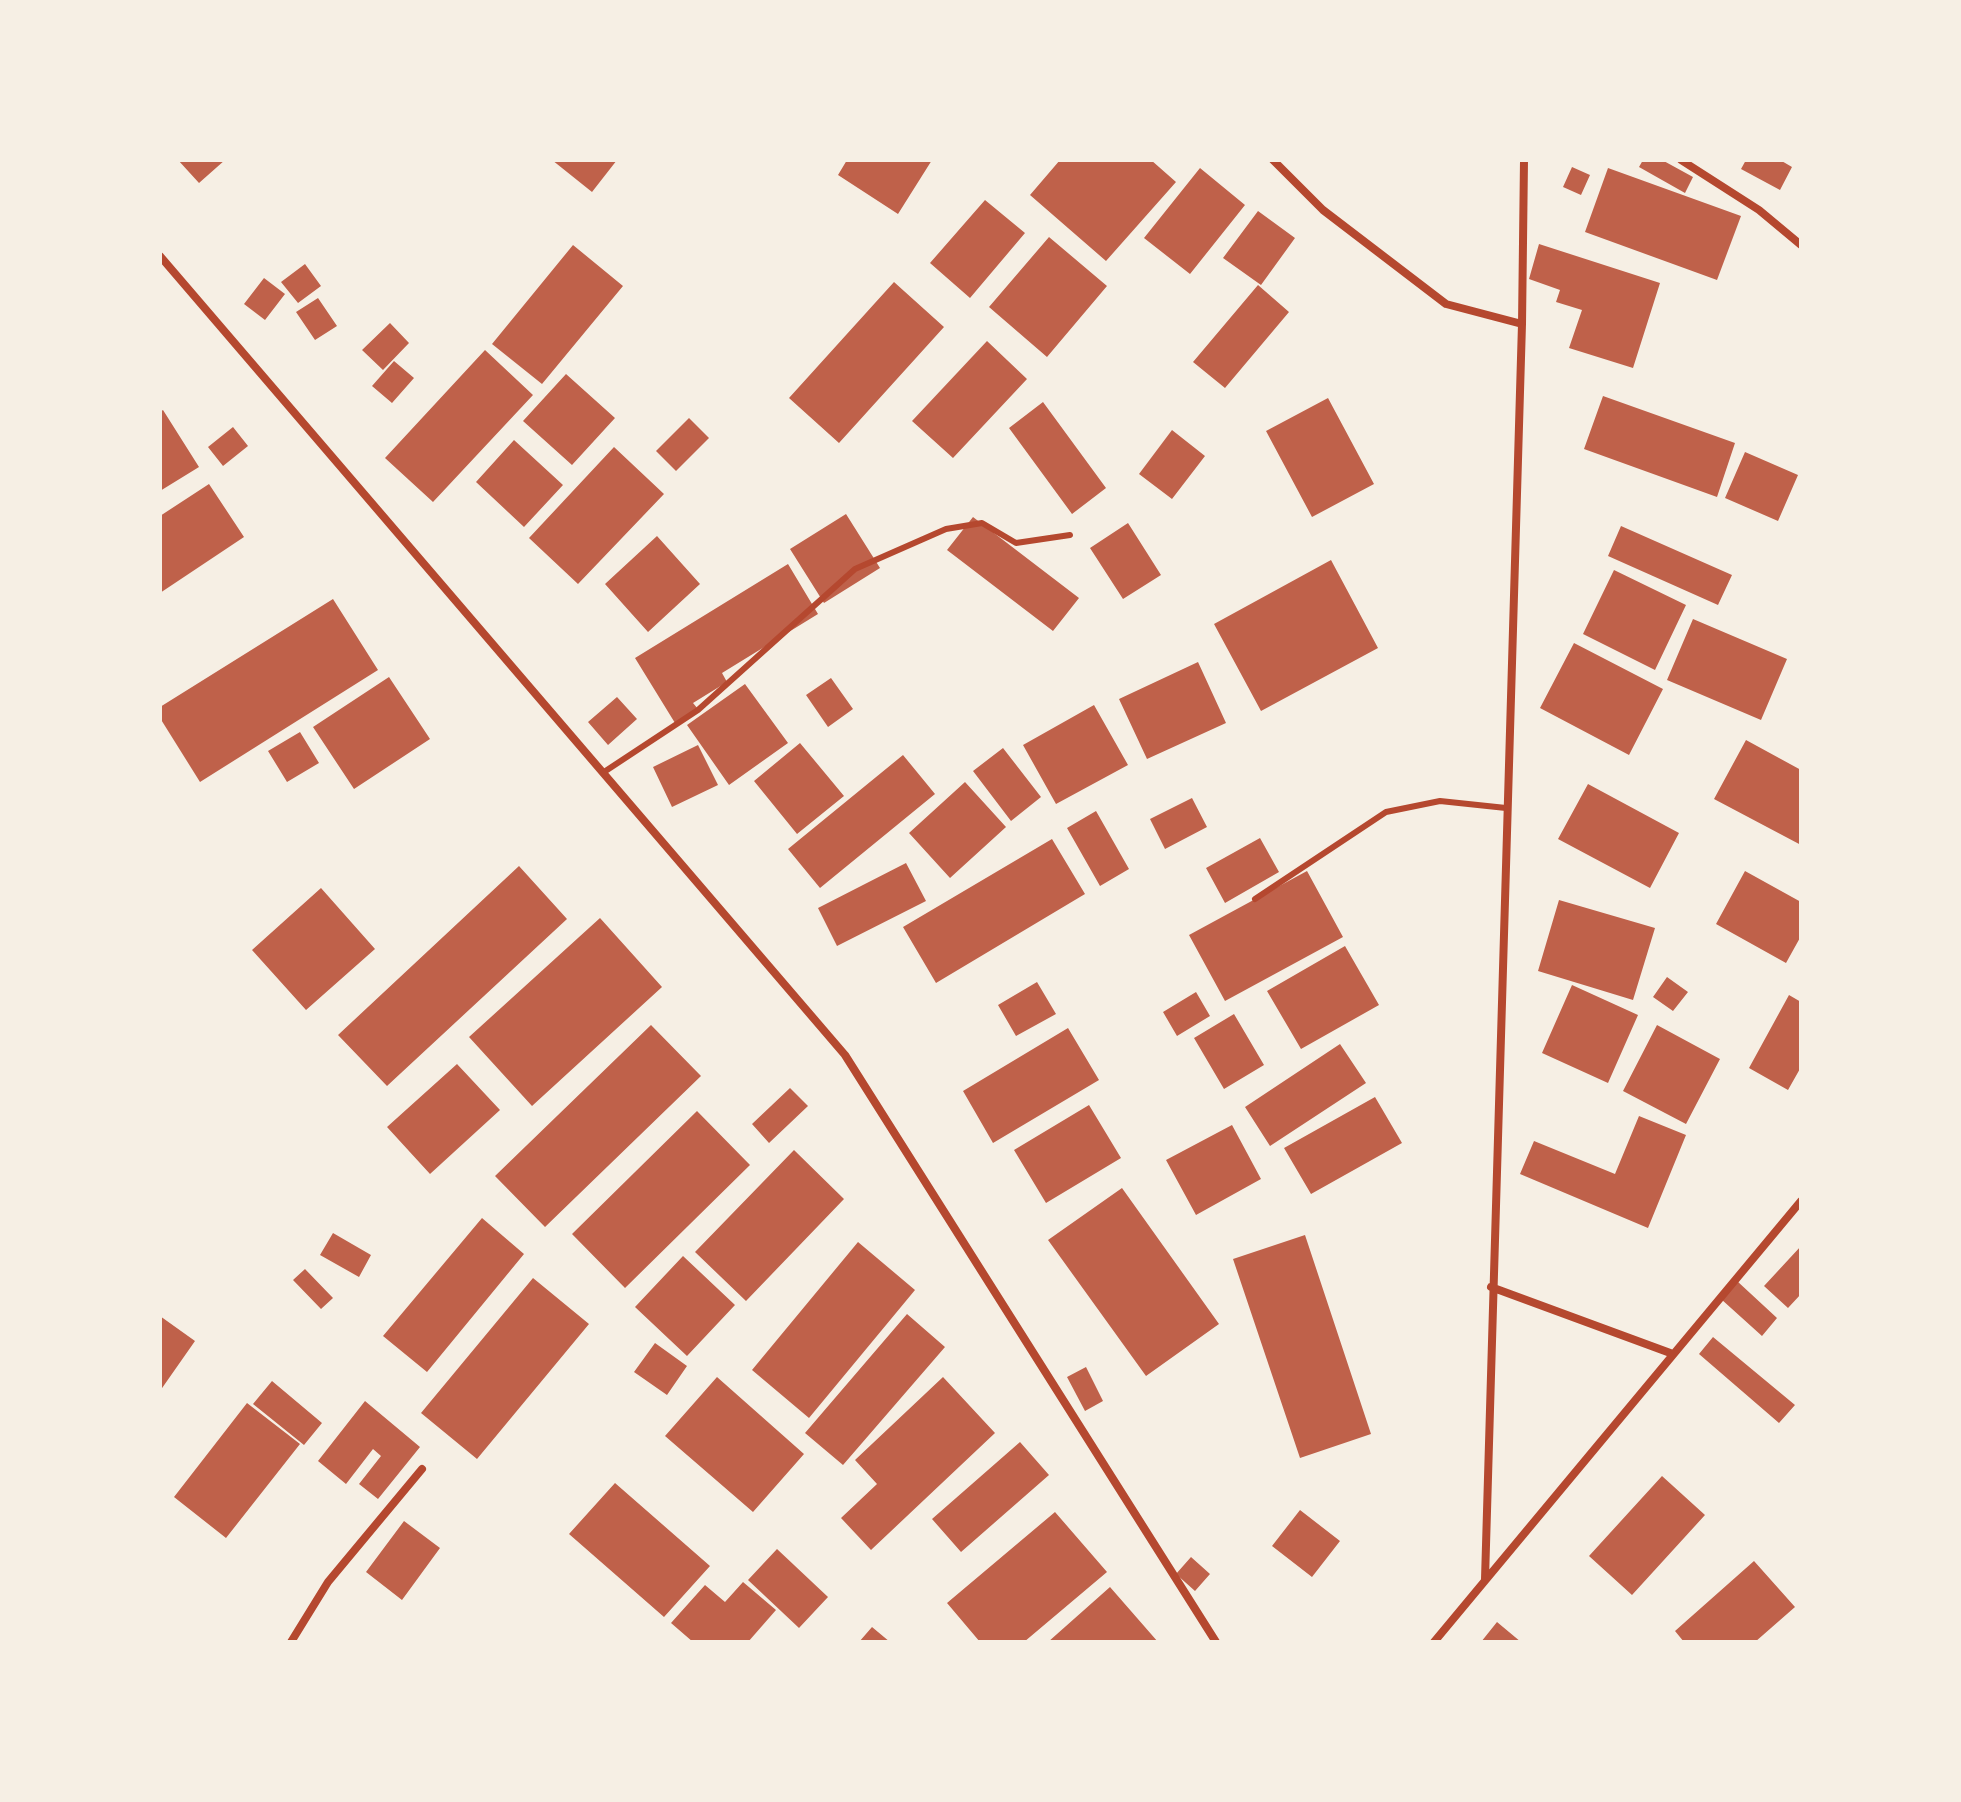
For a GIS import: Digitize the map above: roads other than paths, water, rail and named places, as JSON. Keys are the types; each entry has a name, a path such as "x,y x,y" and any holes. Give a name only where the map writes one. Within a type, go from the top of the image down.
{"street":[{"path":"1273,160 1323,210 1446,304 1522,324"},
{"path":"1485,1579 1491,1287 1522,324 1524,160"},
{"path":"1681,160 1759,210 1801,245"},
{"path":"160,256 845,1055 1216,1642"},
{"path":"1434,1642 1801,1201"},
{"path":"1491,1287 1673,1354"},
{"path":"291,1642 328,1582 422,1469"}],"lane":[{"path":"604,772 698,710 855,569 946,529 982,523 1016,543 1070,535"},
{"path":"1255,899 1386,812 1440,801 1506,808"}]}
